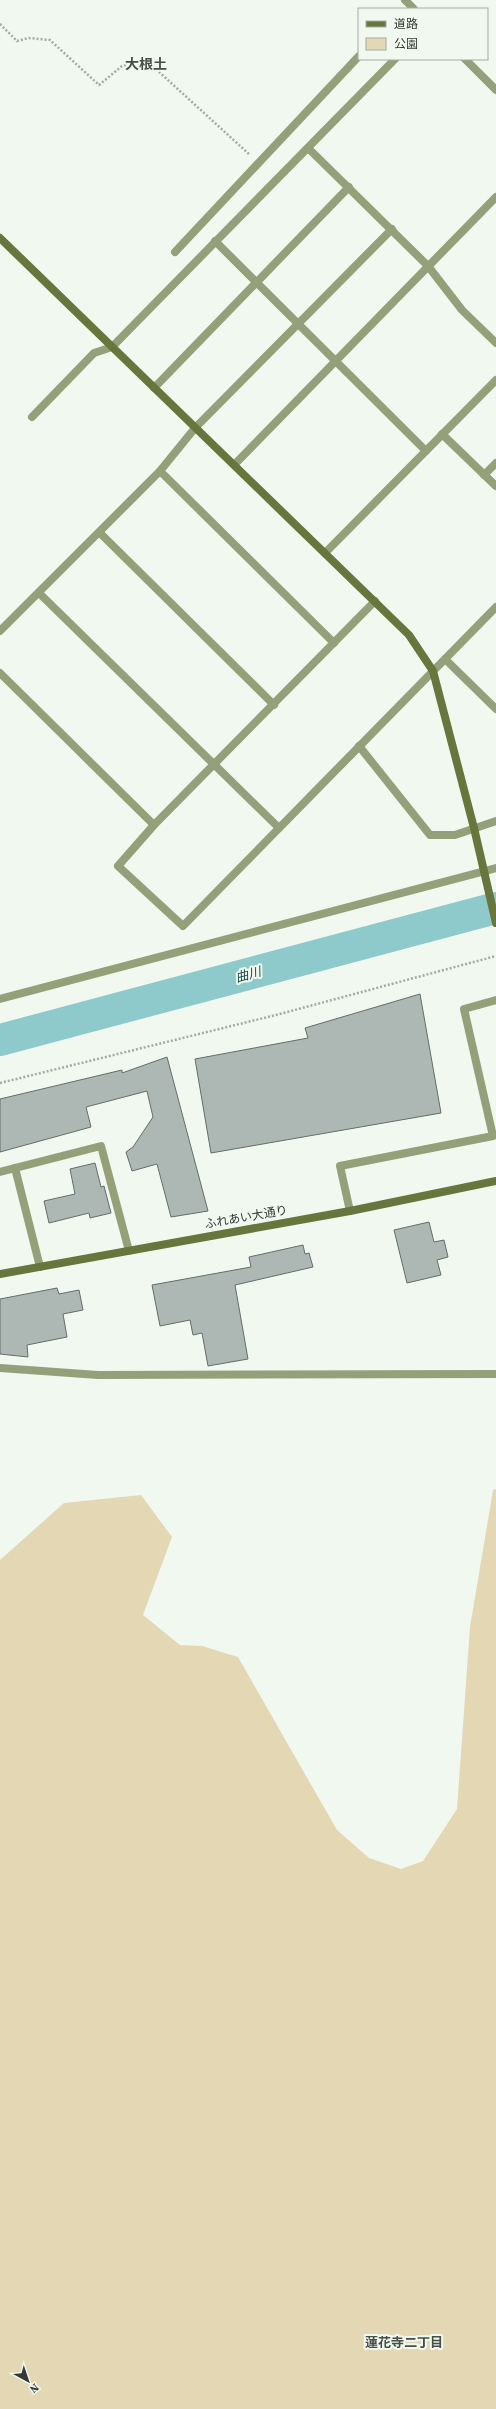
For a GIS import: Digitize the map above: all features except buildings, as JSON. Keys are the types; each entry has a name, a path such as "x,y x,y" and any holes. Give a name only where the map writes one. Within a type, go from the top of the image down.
{"street":[{"path":"405,0 413,8"},
{"path":"175,252 358,57"},
{"path":"32,417 94,353 112,347 395,60"},
{"path":"466,60 496,90"},
{"path":"308,148 428,266 462,310 496,343"},
{"path":"154,388 349,187"},
{"path":"234,465 496,197"},
{"path":"0,631 100,533 160,471 195,428 392,229"},
{"path":"216,241 426,451"},
{"path":"1,242 326,553 409,635 433,671 474,828 496,922"},
{"path":"326,553 496,380"},
{"path":"442,434 496,486"},
{"path":"484,475 496,463"},
{"path":"160,471 334,643"},
{"path":"100,533 274,705"},
{"path":"39,593 279,828"},
{"path":"374,601 274,705 154,825 118,866 183,926 496,607"},
{"path":"445,659 496,709"},
{"path":"0,673 154,825"},
{"path":"359,746 430,835 455,835 496,821"},
{"path":"0,999 496,868"},
{"path":"350,1211 340,1166 493,1136 464,1009 496,1000"},
{"path":"0,1172 101,1146 129,1251"},
{"path":"15,1168 40,1267"},
{"name":"ふれあい大通り","path":"0,1274 350,1211 496,1181"},
{"path":"0,1368 98,1375 496,1374"}],"path":[{"path":"0,24 17,41 29,38 50,40 99,85 122,66 146,60 258,163"},
{"path":"0,1083 269,1017 496,956"}],"green space":[{"path":"496,1489 496,2409 0,2409 0,1560 64,1503 141,1495 172,1537 143,1615 180,1645 202,1646 238,1657 337,1830 369,1858 401,1869 423,1861 457,1809 470,1627 493,1490"}],"waterway":[{"name":"曲川","path":"0,1040 496,908"}],"district":[{"name":"大根土","path":"146,64"},
{"name":"蓮花寺二丁目","path":"404,2342"}]}
